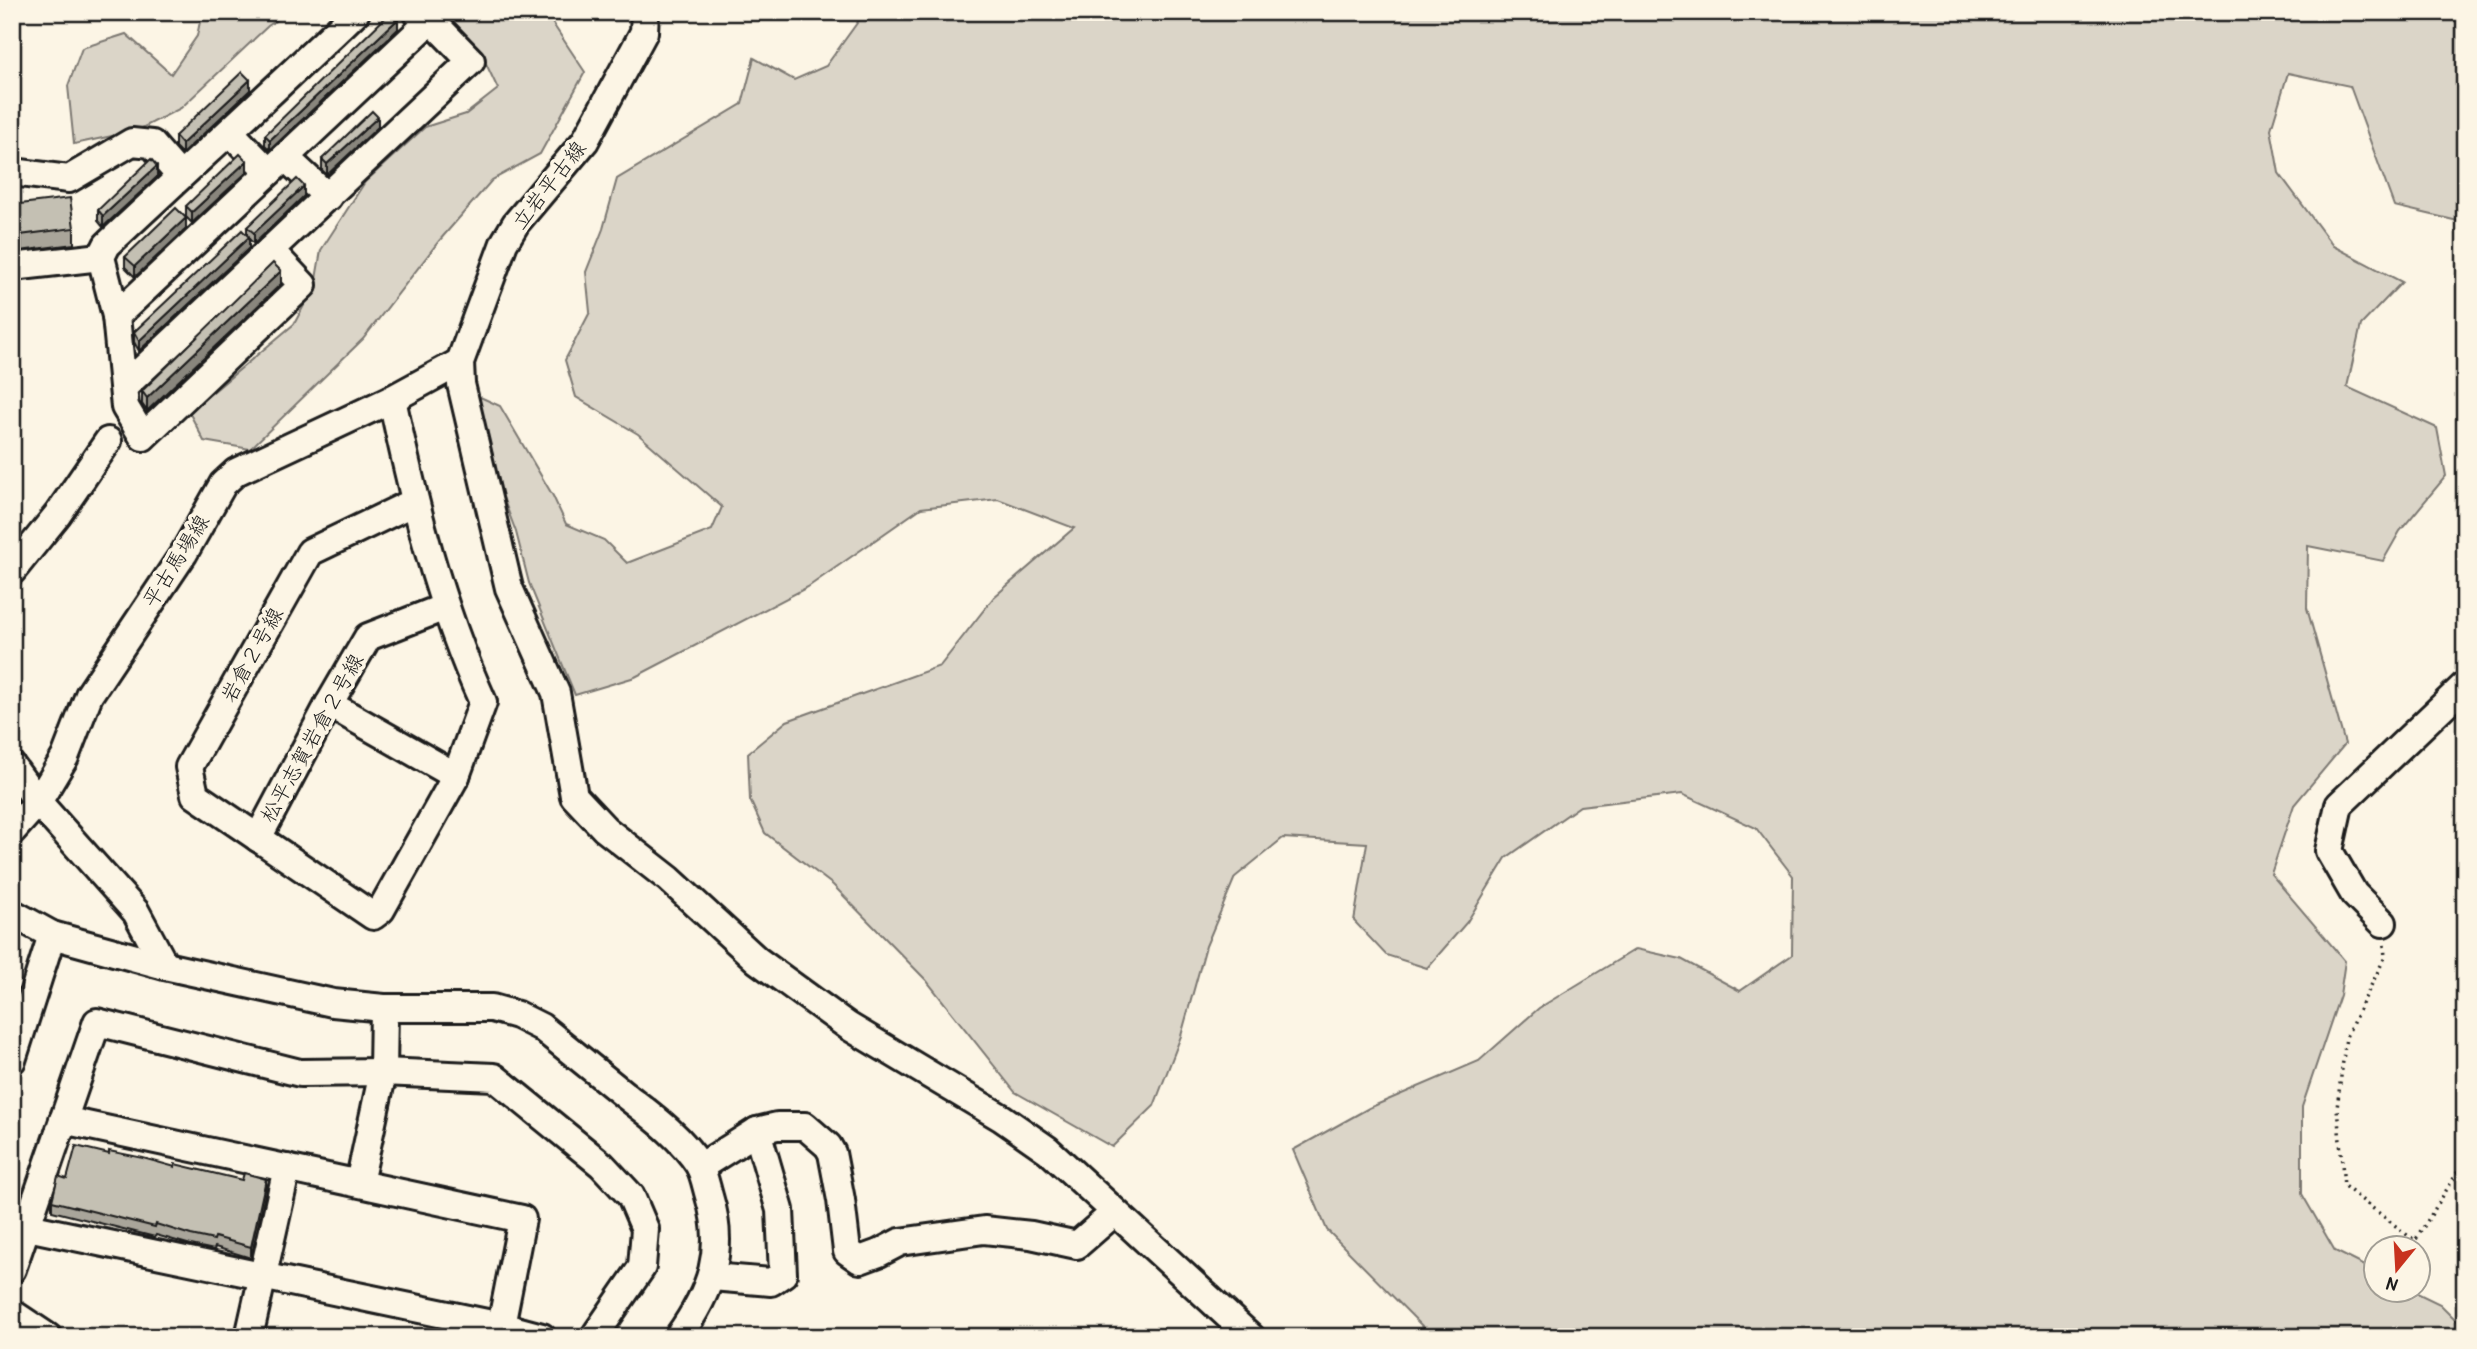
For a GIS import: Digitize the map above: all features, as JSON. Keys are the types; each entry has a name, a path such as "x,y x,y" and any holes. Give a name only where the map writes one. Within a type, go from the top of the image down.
{"street":[{"path":"270,250 303,285 143,437 125,407 116,316 101,257 107,245 356,12"},
{"name":"立岩平古線","path":"460,362 504,243 516,223 585,141 644,32 645,12"},
{"path":"116,316 277,164 424,16 471,61 125,386"},
{"path":"230,132 328,197"},
{"path":"12,172 69,179 132,142 152,144 180,176"},
{"path":"12,267 101,257"},
{"path":"460,362 461,384 509,587 556,693 574,796 605,829 669,878 757,960 848,1026 1002,1118 1048,1150 1251,1337"},
{"name":"平古馬場線","path":"12,831 38,802 65,757 89,695 184,553 223,484 236,472 392,399 460,362"},
{"path":"328,704 456,776 483,702 445,607 414,502 392,399"},
{"path":"12,571 58,514 108,441"},
{"name":"岩倉２号線","path":"414,502 310,552 189,767 195,795 373,916 381,910 456,776"},
{"name":"松平志賀岩倉２号線","path":"258,838 328,704 368,637 445,607"},
{"path":"2383,923 2354,894 2329,851 2339,805 2465,685"},
{"path":"12,766 38,802 136,912 165,966"},
{"path":"12,913 52,935 165,966 333,1003 384,1008 492,1008 541,1027 674,1134 700,1167 716,1229 712,1277 691,1319 678,1337"},
{"path":"12,1060 52,935"},
{"path":"359,1183 383,1072 384,1008"},
{"path":"12,1269 20,1225 63,1119 97,1022 300,1073 383,1072 494,1077 602,1165 631,1196 645,1229 642,1266 593,1337"},
{"path":"63,1119 522,1219 500,1326"},
{"path":"700,1167 757,1130 777,1126 805,1126 828,1146 832,1153 847,1251 860,1260 879,1254 900,1242 984,1230 1031,1235 1077,1245 1115,1212"},
{"path":"712,1277 771,1282 783,1274 780,1210 757,1130"},
{"path":"249,1337 287,1168"},
{"path":"20,1225 542,1337"},
{"path":"12,1314 48,1337"}],"path":[{"path":"2383,923 2385,957 2346,1037 2337,1108 2344,1186 2415,1241 2465,1160"}],"shaded area":[{"path":"202,12 288,12 268,26 181,108 136,131 74,144 68,86 82,48 126,34 171,74 197,36"},
{"path":"445,12 545,12 585,72 540,154 492,180 439,241 363,339 250,449 204,441 189,412 294,324 315,285 321,250 365,182 425,127 466,114 498,89 481,53"},
{"path":"865,12 2465,12 2465,206 2458,221 2394,206 2350,86 2288,73 2271,129 2279,173 2333,246 2402,282 2361,325 2347,387 2437,428 2446,476 2400,531 2383,561 2308,546 2307,608 2345,744 2294,805 2271,874 2345,961 2340,995 2302,1107 2302,1194 2335,1251 2362,1264 2362,1304 2432,1304 2432,1300 2440,1304 2465,1329 2465,1337 1433,1337 1327,1230 1293,1150 1369,1108 1479,1061 1539,1008 1636,949 1681,959 1740,991 1792,955 1793,876 1756,828 1682,794 1580,806 1506,858 1467,922 1427,968 1386,955 1354,921 1367,843 1283,838 1235,877 1206,946 1181,1036 1154,1106 1112,1147 1015,1092 926,980 833,885 765,833 750,800 748,753 787,721 940,666 994,597 1074,528 998,499 921,508 808,587 635,677 575,695 529,583 516,532 487,455 478,396 500,406 553,496 566,524 604,540 627,563 712,530 722,507 638,434 576,397 565,360 590,312 586,272 603,229 617,179 742,104 754,58 794,80 826,66"}],"building":[{"path":"391,12 398,19 270,140 265,135"},
{"path":"242,72 250,80 182,144 175,136"},
{"path":"372,111 378,117 327,164 322,159"},
{"path":"240,154 247,161 192,212 186,206"},
{"path":"151,159 157,166 103,216 98,210"},
{"path":"297,179 304,186 254,233 247,227"},
{"path":"70,198 74,228 12,236 12,205"},
{"path":"176,208 186,218 135,266 125,257"},
{"path":"242,230 249,237 139,341 134,332"},
{"path":"273,263 281,271 147,398 142,391"},
{"path":"76,1146 143,1158 175,1167 175,1164 242,1180 244,1173 266,1179 251,1247 215,1237 214,1240 191,1235 156,1224 155,1227 52,1201 58,1176 67,1179"}]}
